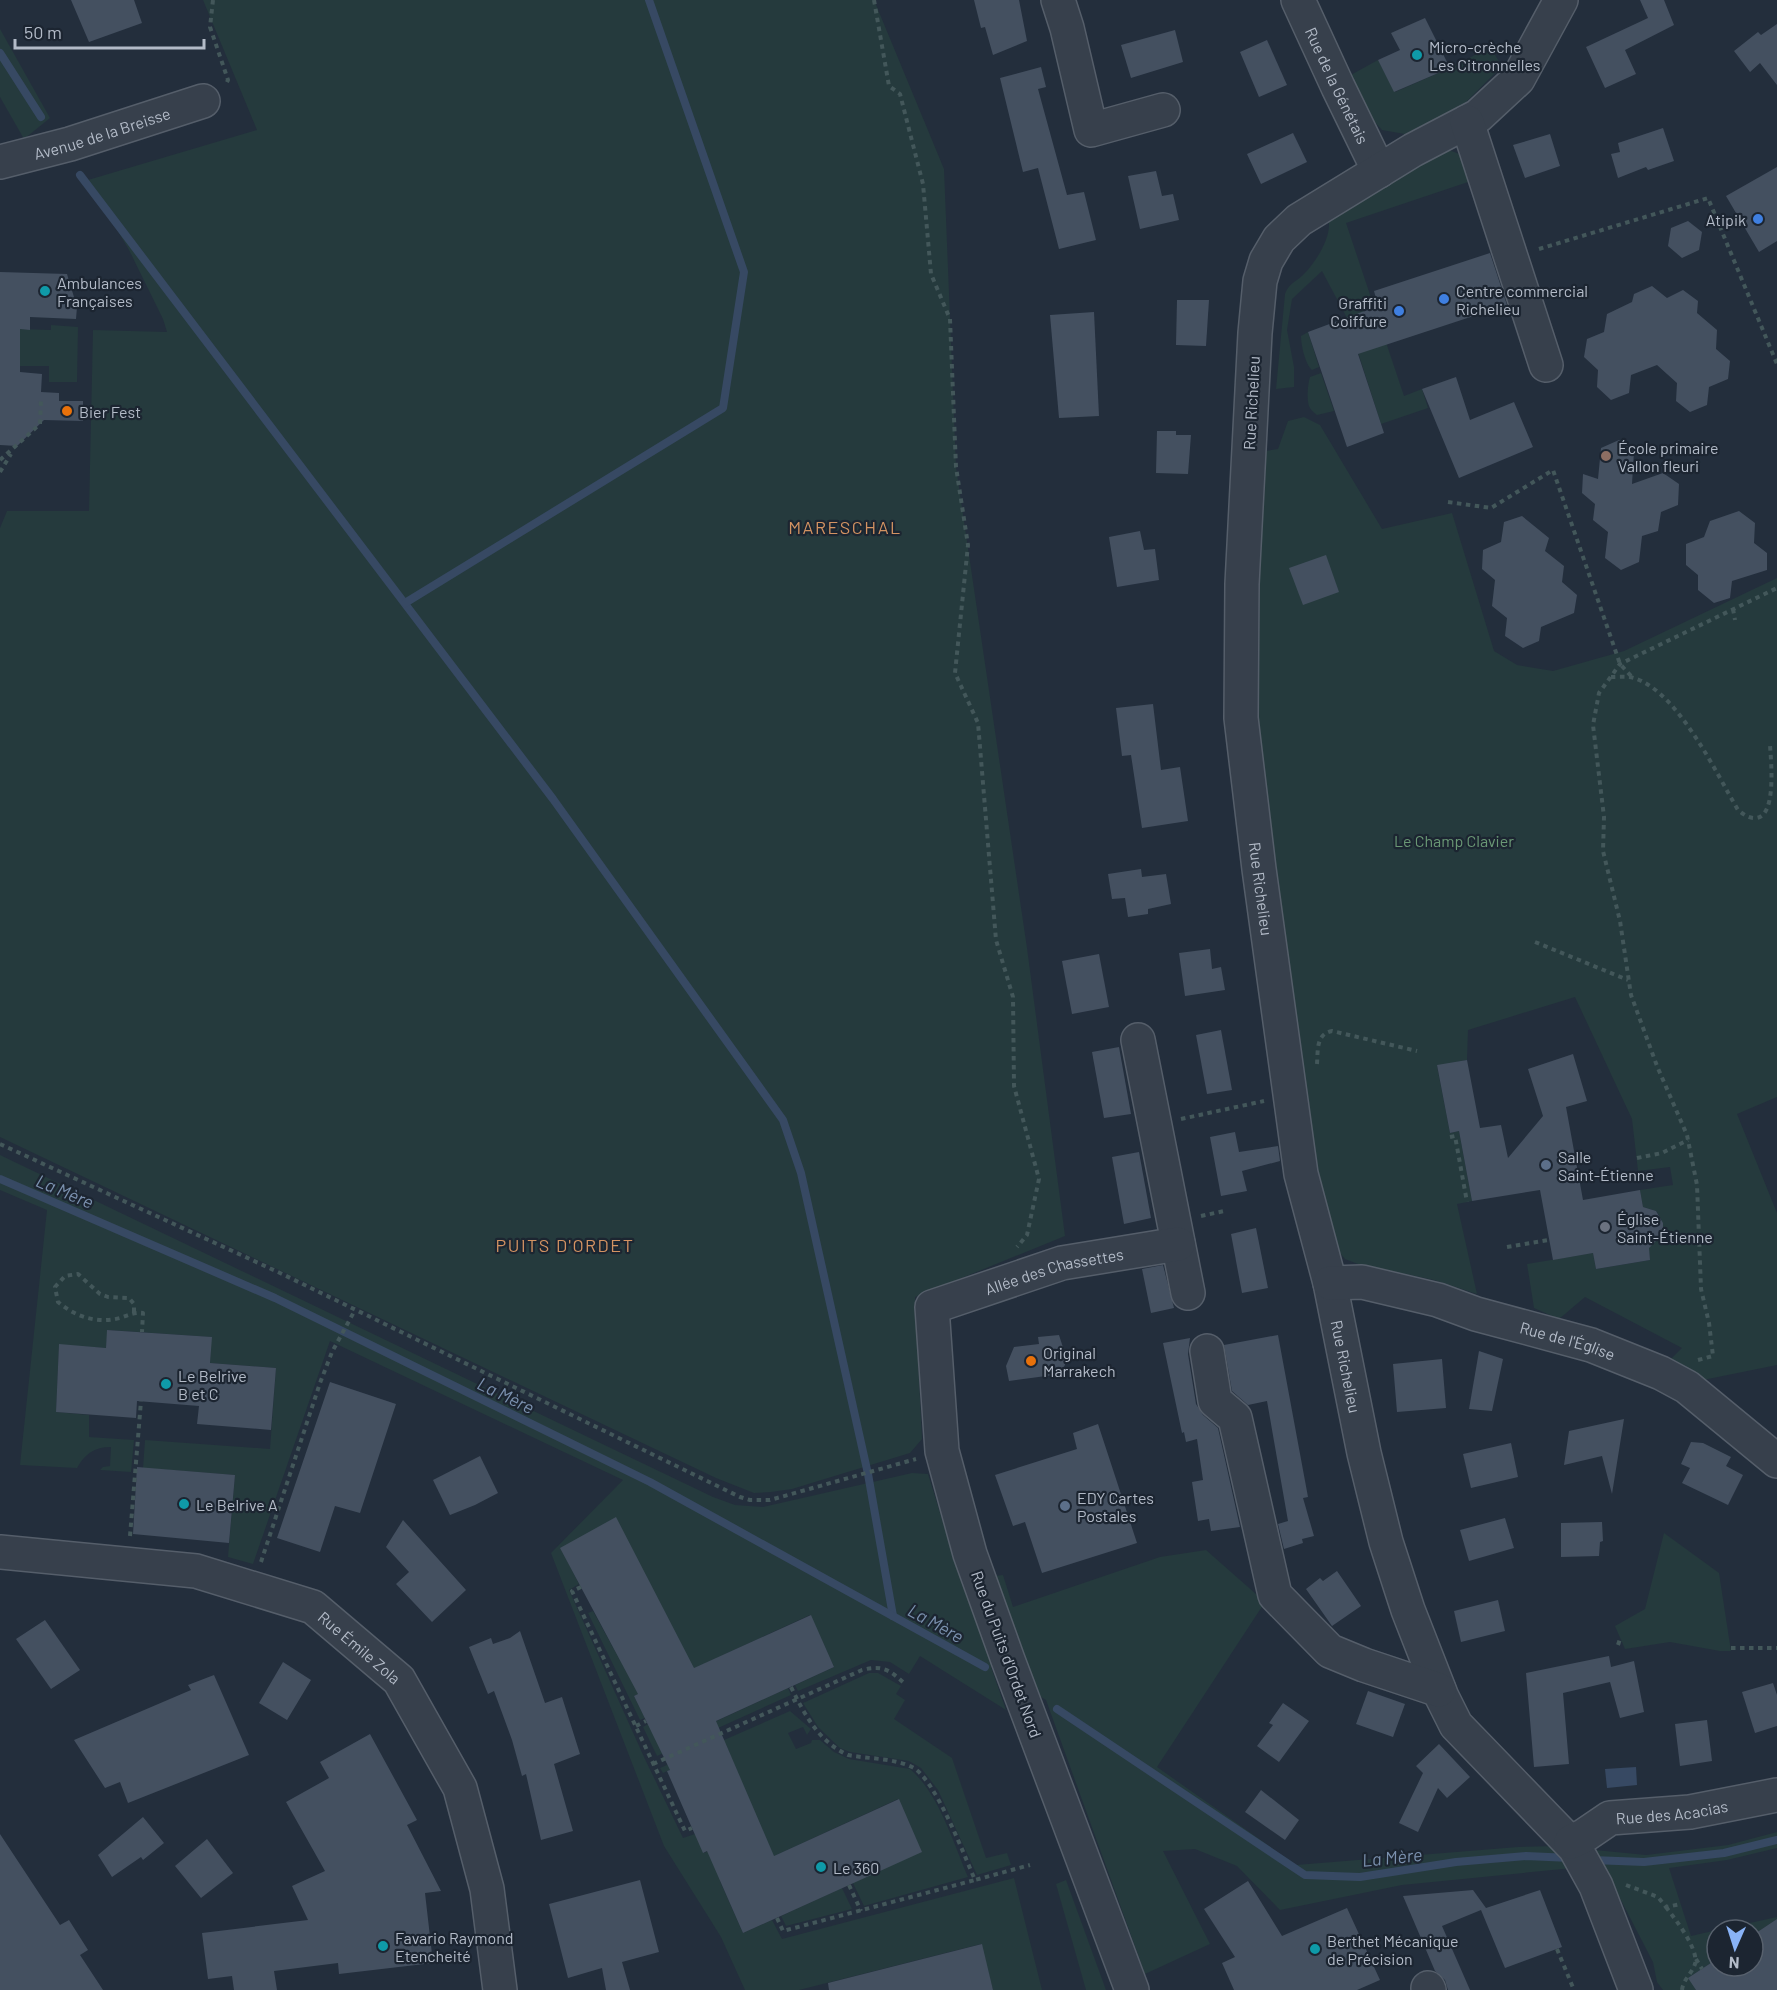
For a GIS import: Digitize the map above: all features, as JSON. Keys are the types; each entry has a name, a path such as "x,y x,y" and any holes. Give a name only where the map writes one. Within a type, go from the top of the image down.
{"street":[{"path":"1058,0 1091,130 1163,110"},
{"name":"Rue de la Génétais","path":"1298,0 1379,171"},
{"name":"Rue Richelieu","path":"1561,0 1518,79 1478,116 1413,150 1299,220 1279,239 1266,261 1260,281 1254,333 1242,585 1241,718 1257,857 1301,1174 1330,1282 1364,1453 1386,1542 1408,1610 1439,1690 1456,1725 1608,1884"},
{"name":"Avenue de la Breisse","path":"0,162 70,144 203,101"},
{"path":"1467,122 1546,365"},
{"path":"1138,1040 1188,1293"},
{"name":"Allée des Chassettes","path":"932,1307 1062,1263 1178,1244"},
{"name":"Rue de l'Église","path":"1330,1282 1362,1282 1438,1300 1476,1314 1591,1345 1661,1373 1687,1387 1777,1461"},
{"name":"Rue du Puits d'Ordet Nord","path":"932,1307 942,1451 970,1554 1132,1990"},
{"path":"1207,1351 1215,1401 1234,1418 1275,1595 1330,1651 1439,1690"},
{"name":"Rue Émile Zola","path":"0,1552 196,1570 313,1607 399,1680 460,1788 487,1890 500,1990"},
{"name":"Rue des Acacias","path":"1573,1845 1610,1818 1690,1812 1777,1795"},
{"path":"1608,1884 1636,1990"}],"path":[{"path":"203,101 219,96 228,80 210,27 213,0"},
{"path":"874,0 889,86 900,94 922,184 931,274 950,319 956,467 968,545 955,673 978,723 996,940 1012,998 1014,1086 1039,1179 1027,1235 1012,1253"},
{"path":"1511,258 1708,198 1777,364"},
{"path":"0,460 40,424 41,400"},
{"path":"0,472 17,446"},
{"path":"1448,502 1491,508 1553,470 1620,664 1632,677 1663,696 1687,725 1738,810 1744,815 1755,818 1763,816 1769,809 1771,798 1770,745"},
{"path":"1713,1356 1709,1323 1701,1289 1697,1185 1688,1140 1631,995 1620,921 1604,850 1604,817 1593,725 1599,693 1620,664 1777,588"},
{"path":"1732,609 1735,620"},
{"path":"1611,677 1632,677"},
{"path":"1535,942 1629,981"},
{"path":"1317,1072 1320,1040 1327,1032 1332,1031 1417,1050"},
{"path":"1154,1124 1268,1100"},
{"path":"1450,1137 1455,1136 1467,1202"},
{"path":"1637,1158 1662,1153 1688,1140"},
{"path":"0,1144 278,1272 740,1497 750,1500 770,1500 886,1469"},
{"path":"1507,1247 1550,1240"},
{"path":"134,1312 134,1304 129,1298 108,1297 100,1294 78,1274 64,1276 55,1287 58,1302 86,1318 104,1320 123,1317 134,1312 143,1313 142,1332"},
{"path":"252,1588 332,1352 355,1310"},
{"path":"129,1564 141,1401"},
{"path":"581,1587 572,1591 685,1832 692,1828"},
{"path":"1618,1646 1620,1639"},
{"path":"1731,1648 1777,1648"},
{"path":"654,1764 862,1670 876,1666 890,1671 904,1683"},
{"path":"791,1687 812,1727 841,1752 911,1767 925,1777 934,1791 975,1880"},
{"path":"636,1726 646,1721"},
{"path":"777,1918 783,1931 1029,1866"},
{"path":"1608,1884 1658,1897 1680,1926 1702,1969"},
{"path":"849,1885 861,1911"},
{"path":"1666,1907 1681,1904"},
{"path":"1557,1949 1574,1990"},
{"path":"1682,1990 1695,1964 1695,1958"}],"green space":[{"path":"203,0 874,0 944,169 956,467 1027,948 1065,1236 915,1297 922,1439 910,1453 792,1489 754,1493 716,1478 0,1137 0,528 7,511 89,511 93,330 167,332 163,319 129,250 88,180 257,130"},
{"path":"0,29 50,118 24,139 0,97"},
{"path":"1490,47 1502,66 1463,105 1405,134 1382,130 1365,111 1349,76 1378,60 1395,92 1450,68"},
{"path":"1442,150 1456,153 1464,158 1477,179 1346,223 1404,396 1422,389 1428,408 1381,424 1347,318 1322,271 1292,299 1287,330 1294,367 1294,387 1276,389 1285,294 1313,264 1324,245 1329,225 1326,211"},
{"path":"51,325 78,327 77,382 49,382 49,366 20,366 20,329 51,330"},
{"path":"1308,332 1319,367 1312,370 1305,359 1301,340 1301,336"},
{"path":"1321,373 1334,411 1317,415 1309,405 1308,388 1310,377"},
{"name":"Le Champ Clavier","path":"1304,417 1320,425 1382,529 1452,513 1494,651 1517,665 1553,671 1624,651 1777,578 1777,1097 1737,1114 1777,1213 1777,1365 1698,1381 1665,1365 1682,1348 1585,1297 1559,1319 1534,1308 1527,1264 1593,1253 1596,1269 1650,1260 1648,1244 1660,1233 1662,1225 1656,1211 1643,1207 1640,1190 1673,1185 1670,1167 1638,1171 1632,1119 1575,997 1468,1030 1467,1060 1437,1066 1450,1133 1459,1131 1472,1201 1457,1204 1477,1294 1434,1280 1358,1264 1345,1259 1334,1246 1314,1173 1253,741 1259,452 1278,449 1288,421"},
{"path":"0,1155 713,1497 735,1505 763,1507 912,1473 928,1474 961,1580 1003,1575 1013,1607 1160,1557 1206,1550 1265,1602 1157,1767 1296,1865 1518,1847 1558,1846 1573,1868 1402,1885 1280,1910 1237,1866 1195,1849 1163,1851 1210,1944 1145,1974 1046,1700 991,1667 1006,1710 920,1656 909,1674 890,1662 871,1660 798,1691 795,1685 834,1667 810,1615 634,1696 645,1718 640,1720 588,1613 593,1611 622,1664 561,1548 579,1584 569,1590 683,1838 695,1834 704,1853 760,1826 726,1745 663,1773 660,1768 790,1711 811,1729 807,1735 803,1727 788,1733 796,1749 811,1743 812,1740 820,1740 834,1752 849,1759 910,1769 920,1779 937,1805 968,1877 864,1906 853,1883 898,1799 720,1881 743,1933 772,1920 782,1939 1014,1878 1042,1990 993,1990 981,1944 799,1990 745,1990 721,1937 664,1846 551,1553 623,1480 330,1341 253,1564 228,1557 235,1475 143,1468 145,1440 270,1449 276,1368 210,1363 211,1337 108,1330 106,1348 59,1345 56,1412 89,1415 89,1437 134,1440 131,1472 100,1470 110,1466 111,1447 91,1452 77,1468 20,1465 47,1210 0,1190"},
{"path":"1664,1533 1719,1573 1731,1651 1670,1642 1625,1649 1615,1626 1645,1609"},
{"path":"869,1673 878,1673 901,1686 896,1694 905,1700 894,1719 952,1758 986,1858 1007,1853 1011,1865 977,1875 938,1790 921,1768 909,1761 850,1752 840,1748 818,1727 803,1703"},
{"path":"788,1688 791,1695 698,1737 695,1731"},
{"path":"648,1724 689,1741 657,1756 643,1727"},
{"path":"1777,1832 1777,1848 1727,1860 1669,1868 1691,1936 1705,1933 1705,1967 1690,1977 1696,1990 1663,1990 1657,1982 1653,1962 1595,1850 1646,1855 1728,1845"},
{"path":"1066,1880 1106,1990 1086,1990 1056,1884"},
{"path":"842,1888 852,1909 786,1926 781,1916"},
{"path":"1777,1917 1765,1927 1765,1920"}],"water":[{"path":"1636,1767 1637,1785 1607,1788 1605,1769"}],"building":[{"path":"71,0 134,0 142,23 89,42"},
{"path":"974,0 1019,0 1027,41 993,55 985,27 981,28"},
{"path":"1640,0 1664,0 1674,25 1625,50 1636,74 1605,88 1586,47 1648,18"},
{"name":"Micro-crèche Les Citronnelles","path":"1425,18 1450,68 1394,92 1378,60 1400,50 1391,33"},
{"path":"1777,24 1777,85 1760,63 1750,72 1734,51 1758,32 1761,35"},
{"path":"1175,30 1183,62 1131,78 1121,45"},
{"path":"1267,40 1287,85 1259,97 1240,52"},
{"path":"1041,67 1046,87 1038,89 1067,195 1084,192 1096,240 1059,249 1038,168 1023,172 1000,78"},
{"path":"1663,128 1674,161 1648,170 1646,167 1618,178 1611,154 1620,152 1618,143"},
{"path":"1293,133 1307,162 1261,184 1247,154"},
{"path":"1550,134 1560,166 1525,178 1513,145"},
{"name":"Atipik","path":"1777,167 1777,241 1759,252 1726,196"},
{"path":"1156,171 1162,196 1173,194 1179,220 1140,229 1128,176"},
{"path":"1688,221 1702,232 1699,250 1682,258 1668,246 1671,228"},
{"path":"1490,253 1507,305 1358,354 1384,433 1347,447 1308,332 1378,306 1374,291"},
{"path":"0,272 67,274 77,307 76,319 30,317 30,330 20,329 20,372 42,374 41,392 59,393 59,401 83,401 83,421 44,420 17,446 0,445"},
{"path":"1652,286 1667,298 1683,290 1698,301 1697,313 1717,330 1716,349 1730,361 1728,379 1709,387 1707,405 1690,412 1676,401 1677,383 1657,365 1631,375 1629,393 1611,400 1597,387 1598,370 1584,357 1587,339 1604,332 1607,314 1632,302 1634,294"},
{"path":"1177,300 1209,300 1206,346 1176,345"},
{"path":"1094,312 1099,416 1059,418 1050,315"},
{"path":"1456,377 1470,420 1514,402 1533,447 1459,478 1422,389"},
{"path":"1157,431 1176,431 1176,435 1191,435 1188,474 1156,473"},
{"path":"1619,440 1634,451 1632,484 1663,473 1679,484 1678,505 1661,512 1658,531 1642,536 1639,562 1621,570 1605,558 1608,532 1593,520 1595,504 1582,493 1583,474 1598,479 1601,448"},
{"path":"1739,511 1755,523 1754,543 1767,553 1767,570 1732,581 1730,598 1714,603 1698,590 1698,575 1686,565 1686,544 1704,537 1710,521"},
{"path":"1522,516 1549,538 1545,551 1564,566 1562,582 1577,595 1574,613 1541,627 1539,641 1523,648 1505,636 1507,618 1492,606 1495,580 1482,569 1483,550 1501,542 1504,522"},
{"path":"1140,531 1144,550 1155,549 1159,580 1117,587 1109,537"},
{"path":"1326,555 1339,592 1303,605 1289,568"},
{"path":"1153,704 1161,770 1180,767 1188,821 1142,828 1131,755 1122,756 1116,708"},
{"path":"1141,869 1142,877 1166,874 1171,904 1148,909 1148,914 1128,917 1125,898 1112,899 1108,874"},
{"path":"1210,949 1212,969 1221,967 1225,990 1185,996 1179,953"},
{"path":"1099,954 1109,1007 1072,1014 1062,961"},
{"path":"1221,1030 1232,1090 1207,1094 1196,1035"},
{"path":"1119,1047 1131,1114 1104,1118 1092,1052"},
{"path":"1573,1054 1587,1101 1566,1107 1583,1200 1640,1190 1643,1207 1656,1211 1663,1223 1660,1237 1649,1248 1650,1260 1596,1269 1593,1253 1553,1260 1540,1190 1472,1201 1459,1131 1450,1133 1437,1065 1467,1060 1480,1128 1501,1125 1508,1158 1543,1116 1528,1069"},
{"path":"1235,1132 1239,1152 1278,1146 1280,1161 1242,1171 1247,1191 1221,1196 1210,1137"},
{"path":"1139,1152 1151,1218 1124,1224 1112,1157"},
{"path":"1256,1228 1268,1288 1242,1293 1231,1234"},
{"path":"1163,1265 1174,1308 1151,1313 1142,1269"},
{"name":"Le Belrive B et C","path":"107,1330 212,1337 210,1363 276,1368 271,1430 197,1424 199,1406 137,1401 136,1418 56,1412 59,1344 106,1348"},
{"path":"1059,1335 1067,1360 1061,1374 1009,1381 1006,1366 1014,1347 1039,1344 1038,1337"},
{"path":"1278,1335 1308,1497 1303,1498 1314,1536 1302,1539 1303,1543 1284,1549 1278,1524 1288,1521 1267,1401 1248,1405 1232,1391 1224,1345"},
{"path":"1190,1338 1188,1354 1196,1404 1203,1415 1218,1428 1240,1527 1211,1531 1209,1519 1198,1521 1192,1482 1203,1480 1197,1439 1186,1442 1184,1432 1182,1433 1163,1343"},
{"path":"1479,1351 1503,1359 1492,1411 1469,1409"},
{"path":"1442,1359 1446,1408 1397,1412 1393,1364"},
{"path":"330,1382 396,1404 360,1513 335,1506 320,1552 277,1538"},
{"path":"1624,1419 1612,1494 1602,1456 1564,1465 1569,1431"},
{"name":"EDY Cartes Postales","path":"1098,1424 1137,1543 1042,1573 1025,1522 1013,1526 995,1475 1077,1449 1073,1433"},
{"path":"1691,1442 1703,1443 1731,1457 1726,1466 1743,1475 1728,1505 1682,1483 1690,1468 1681,1464"},
{"path":"1511,1443 1518,1477 1471,1488 1463,1454"},
{"path":"480,1456 498,1493 450,1515 433,1480"},
{"name":"Le Belrive A","path":"137,1467 235,1475 229,1543 133,1534"},
{"path":"616,1517 694,1668 811,1615 834,1667 716,1721 774,1856 899,1799 922,1852 743,1933 707,1851 703,1853 667,1771 670,1770 634,1696 638,1694 560,1548"},
{"path":"1505,1518 1514,1548 1469,1561 1460,1530"},
{"path":"403,1520 466,1590 432,1622 396,1584 409,1572 386,1547"},
{"path":"1602,1522 1603,1541 1600,1542 1599,1556 1561,1557 1561,1523"},
{"path":"1337,1571 1361,1606 1332,1626 1306,1589 1320,1578 1323,1581"},
{"path":"1498,1600 1505,1631 1461,1642 1454,1611"},
{"path":"45,1620 80,1670 51,1689 16,1639"},
{"path":"520,1631 545,1703 562,1697 580,1754 554,1764 573,1831 541,1840 526,1774 522,1776 494,1691 488,1694 469,1647 491,1638 493,1644 510,1638"},
{"path":"1609,1656 1611,1667 1634,1661 1644,1712 1620,1718 1610,1682 1563,1693 1569,1764 1534,1767 1526,1673"},
{"path":"283,1662 311,1680 287,1720 259,1703"},
{"path":"214,1675 249,1755 128,1803 120,1782 105,1788 74,1740 191,1690 188,1685"},
{"path":"1773,1683 1777,1695 1777,1726 1755,1733 1742,1692"},
{"path":"1368,1691 1405,1704 1393,1737 1356,1724"},
{"path":"1283,1703 1309,1721 1279,1762 1257,1746 1273,1725 1269,1723"},
{"path":"1707,1720 1712,1761 1680,1766 1675,1724"},
{"path":"370,1734 417,1820 407,1825 441,1891 425,1893 433,1963 339,1974 338,1963 274,1971 277,1990 234,1990 232,1976 208,1979 202,1933 308,1920 292,1886 325,1871 286,1802 329,1778 320,1762"},
{"path":"1439,1744 1470,1777 1447,1798 1438,1788 1418,1832 1399,1823 1423,1773 1416,1766"},
{"path":"1261,1790 1299,1820 1285,1840 1245,1812"},
{"path":"143,1817 164,1843 143,1860 141,1857 112,1877 98,1855"},
{"path":"0,1834 60,1925 69,1920 88,1950 80,1955 103,1990 0,1990"},
{"path":"207,1839 233,1873 201,1898 175,1866"},
{"path":"640,1880 659,1952 622,1962 630,1990 606,1990 602,1968 568,1978 549,1904"},
{"name":"Berthet Mécanique de Précision","path":"1248,1881 1282,1936 1347,1908 1380,1980 1357,1990 1234,1990 1222,1963 1235,1957 1204,1909"},
{"path":"1473,1890 1486,1908 1540,1890 1562,1947 1505,1968 1481,1910 1442,1926 1470,1990 1448,1990 1445,1980 1435,1971 1403,1896"},
{"path":"1777,1919 1777,1990 1696,1990 1688,1978 1705,1967 1705,1978 1765,1978 1765,1927"},
{"path":"982,1944 993,1990 829,1990 828,1983"}],"waterway":[{"path":"405,603 723,408 744,272 649,0"},
{"path":"0,53 41,117"},
{"path":"80,175 553,799 783,1120 801,1173 868,1474 893,1616"},
{"name":"La Mère","path":"0,1179 275,1298 650,1482 985,1667"},
{"name":"La Mère","path":"1057,1709 1305,1875 1360,1877 1456,1862 1526,1856 1571,1858"},
{"name":"La Mère","path":"1592,1860 1644,1862 1724,1853 1777,1840"}],"place":[{"name":"Micro-crèche Les Citronnelles","path":"1417,55"},
{"name":"Atipik","path":"1758,219"},
{"name":"Ambulances Françaises","path":"45,291"},
{"name":"Centre commercial Richelieu","path":"1444,299"},
{"name":"Graffiti Coiffure","path":"1399,311"},
{"name":"Bier Fest","path":"67,411"},
{"name":"École primaire Vallon fleuri","path":"1606,456"},
{"name":"Salle Saint-Étienne","path":"1546,1165"},
{"name":"Église Saint-Étienne","path":"1605,1227"},
{"name":"Original Marrakech","path":"1031,1361"},
{"name":"Le Belrive B et C","path":"166,1384"},
{"name":"Le Belrive A","path":"184,1504"},
{"name":"EDY Cartes Postales","path":"1065,1506"},
{"name":"Le 360","path":"821,1867"},
{"name":"Favario Raymond Etencheité","path":"383,1946"},
{"name":"Berthet Mécanique de Précision","path":"1315,1949"}],"district":[{"name":"MARESCHAL","path":"845,527"},
{"name":"PUITS D'ORDET","path":"565,1245"}]}
